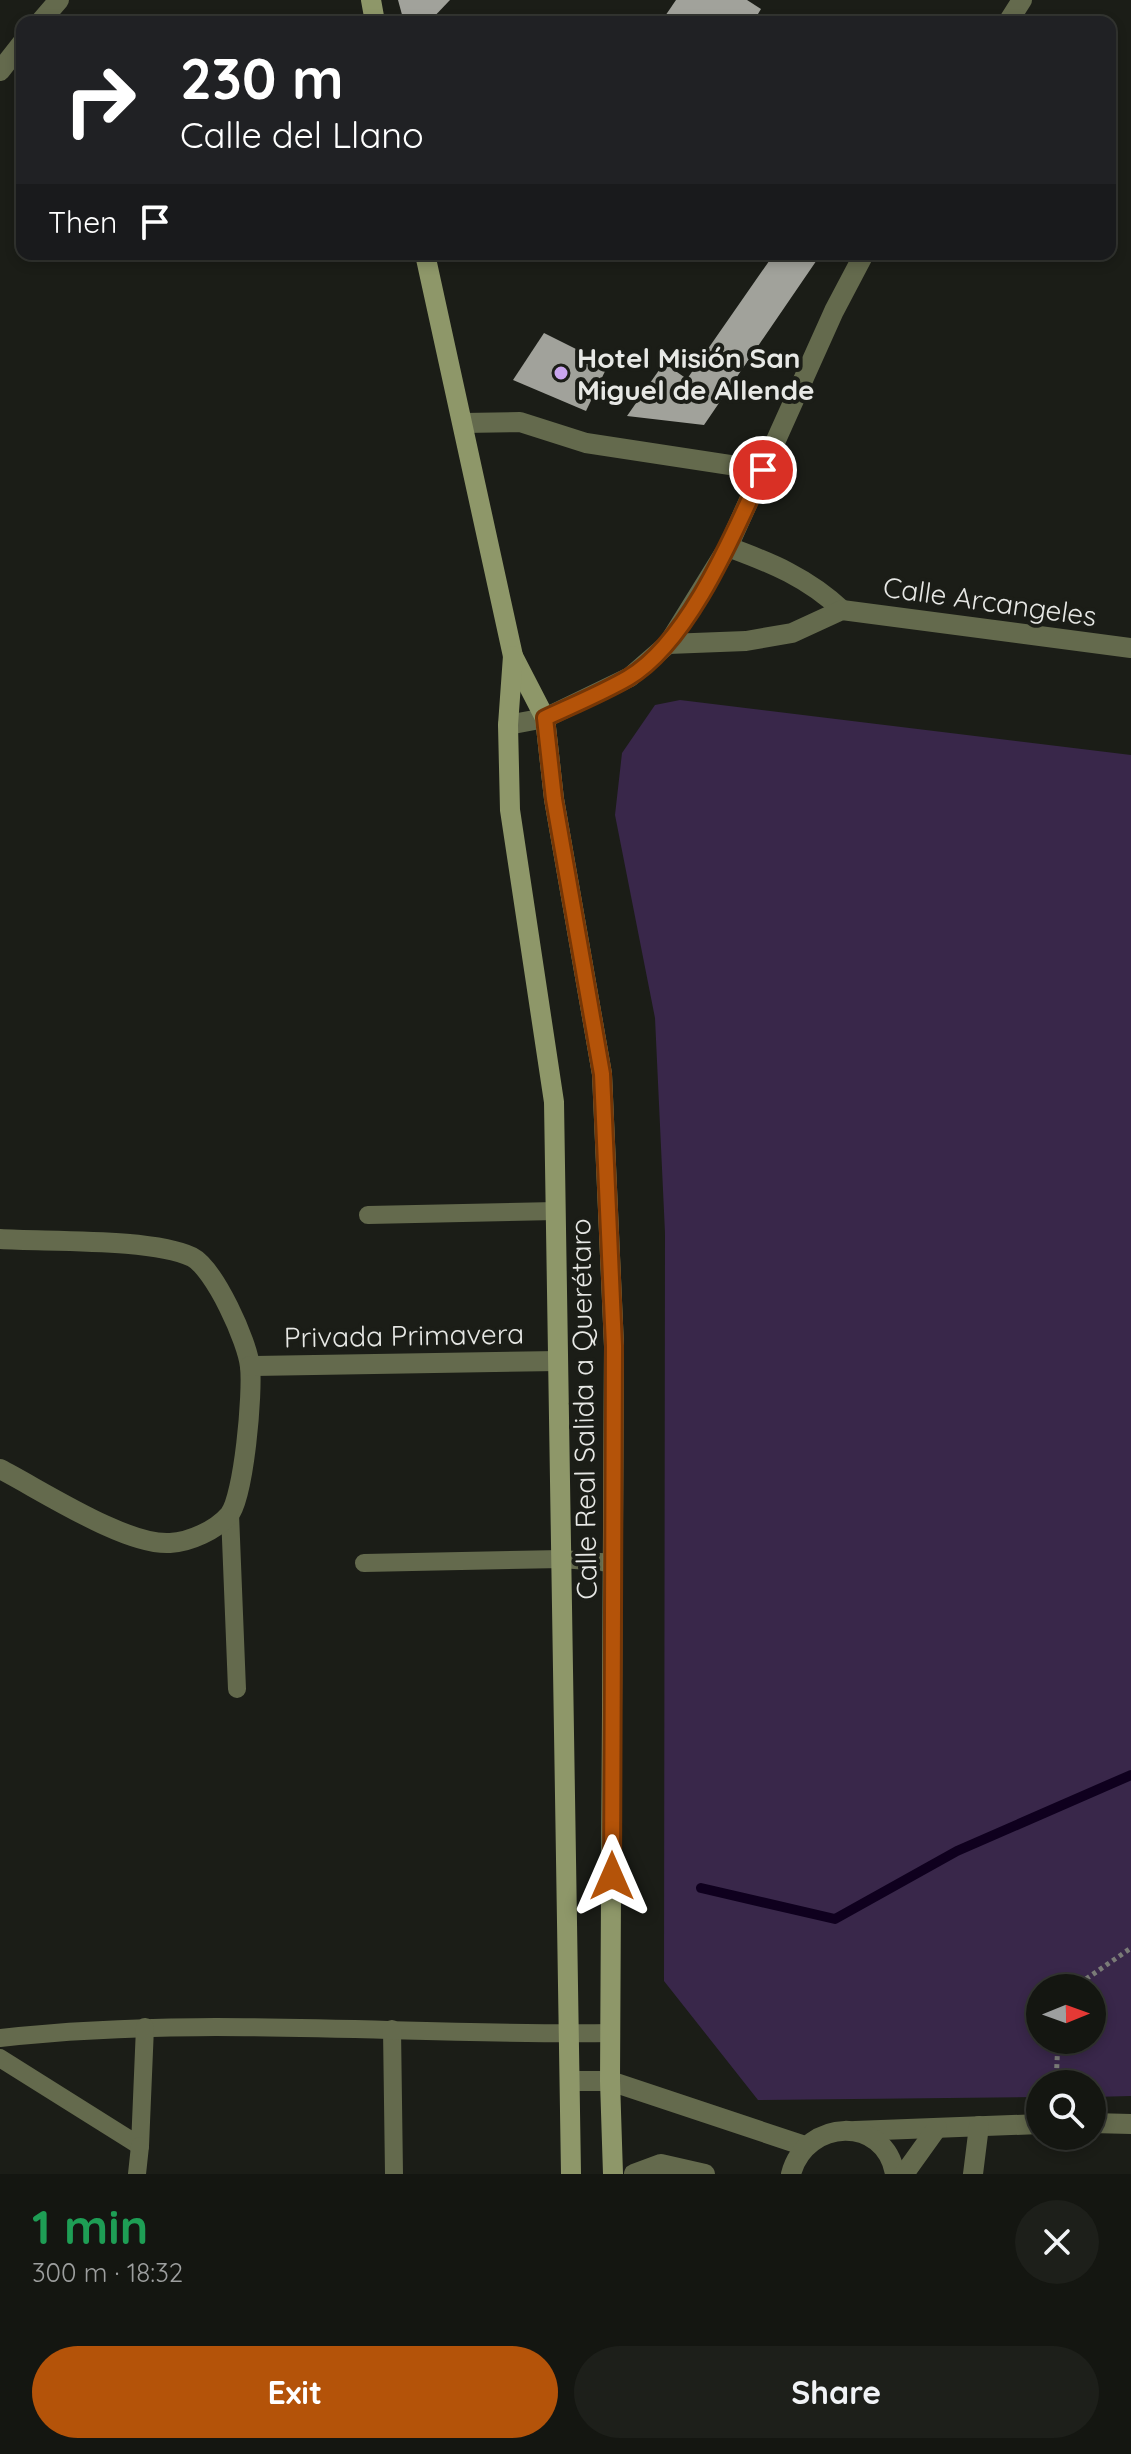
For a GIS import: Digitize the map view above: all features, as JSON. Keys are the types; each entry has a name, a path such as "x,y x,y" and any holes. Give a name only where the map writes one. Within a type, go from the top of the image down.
{"street":[{"path":"45,16 59,0"},
{"path":"0,71 16,51"},
{"name":"Calle Real Salida a Querétaro","path":"426,260 513,656 545,718 554,799 602,1074 614,1346 610,2081 613,2174"},
{"path":"508,725 545,718 630,677 668,644 728,547 834,311 861,260"},
{"path":"463,423 520,422 586,443 763,470"},
{"name":"Calle Arcangeles","path":"728,547 775,564 815,585 842,610"},
{"name":"Calle Arcangeles","path":"668,644 746,641 792,633 842,610 1131,648"},
{"name":"Calle Real Salida a Querétaro","path":"513,656 508,725 510,810 554,1102 571,2174"},
{"name":"Privada Primavera","path":"0,1239 165,1247 195,1258 230,1305 250,1366 241,1489 230,1514"},
{"name":"Privada Primavera","path":"250,1366 558,1361"},
{"path":"0,1469 128,1536 170,1543 203,1534 230,1514"},
{"path":"571,2081 610,2081 805,2146"},
{"path":"1106,2123 1131,2124"},
{"path":"791,2174 794,2161 805,2146 819,2136 837,2131 1026,2124"},
{"path":"973,2174 979,2126"},
{"path":"904,2174 937,2128"},
{"path":"855,2131 871,2138 885,2150 895,2174"},
{"path":"634,2174 661,2164 705,2174"}],"lane":[{"path":"368,1215 556,1211"},
{"path":"230,1514 237,1689"},
{"path":"364,1563 562,1559 613,1563"},
{"path":"0,2038 83,2028 145,2027 611,2033"},
{"path":"137,2174 145,2027"},
{"path":"392,2029 394,2174"},
{"path":"0,2058 140,2146"}],"path":[{"path":"1093,1974 1131,1948"}],"shaded area":[{"path":"680,700 1131,755 1131,2096 1106,2097 1106,2070 1026,2070 1026,2097 758,2100 664,1981 665,1233 655,1018 615,815 622,753 655,705"}],"building":[{"path":"398,0 450,0 435,16 402,16"},
{"path":"676,0 747,0 761,9 757,16 665,16"},
{"path":"770,260 817,260 704,425 627,416 664,363 687,379"},
{"name":"Hotel Misión San Miguel de Allende","path":"544,333 608,365 586,411 513,380"}],"waterway":[{"path":"701,1888 835,1919 957,1851 1131,1775"}],"place":[{"name":"Hotel Misión San Miguel de Allende","path":"561,373"}],"route":[{"path":"612,1876 614,1346 602,1074 554,799 545,718 630,677 668,644 728,547 763,470"}]}
